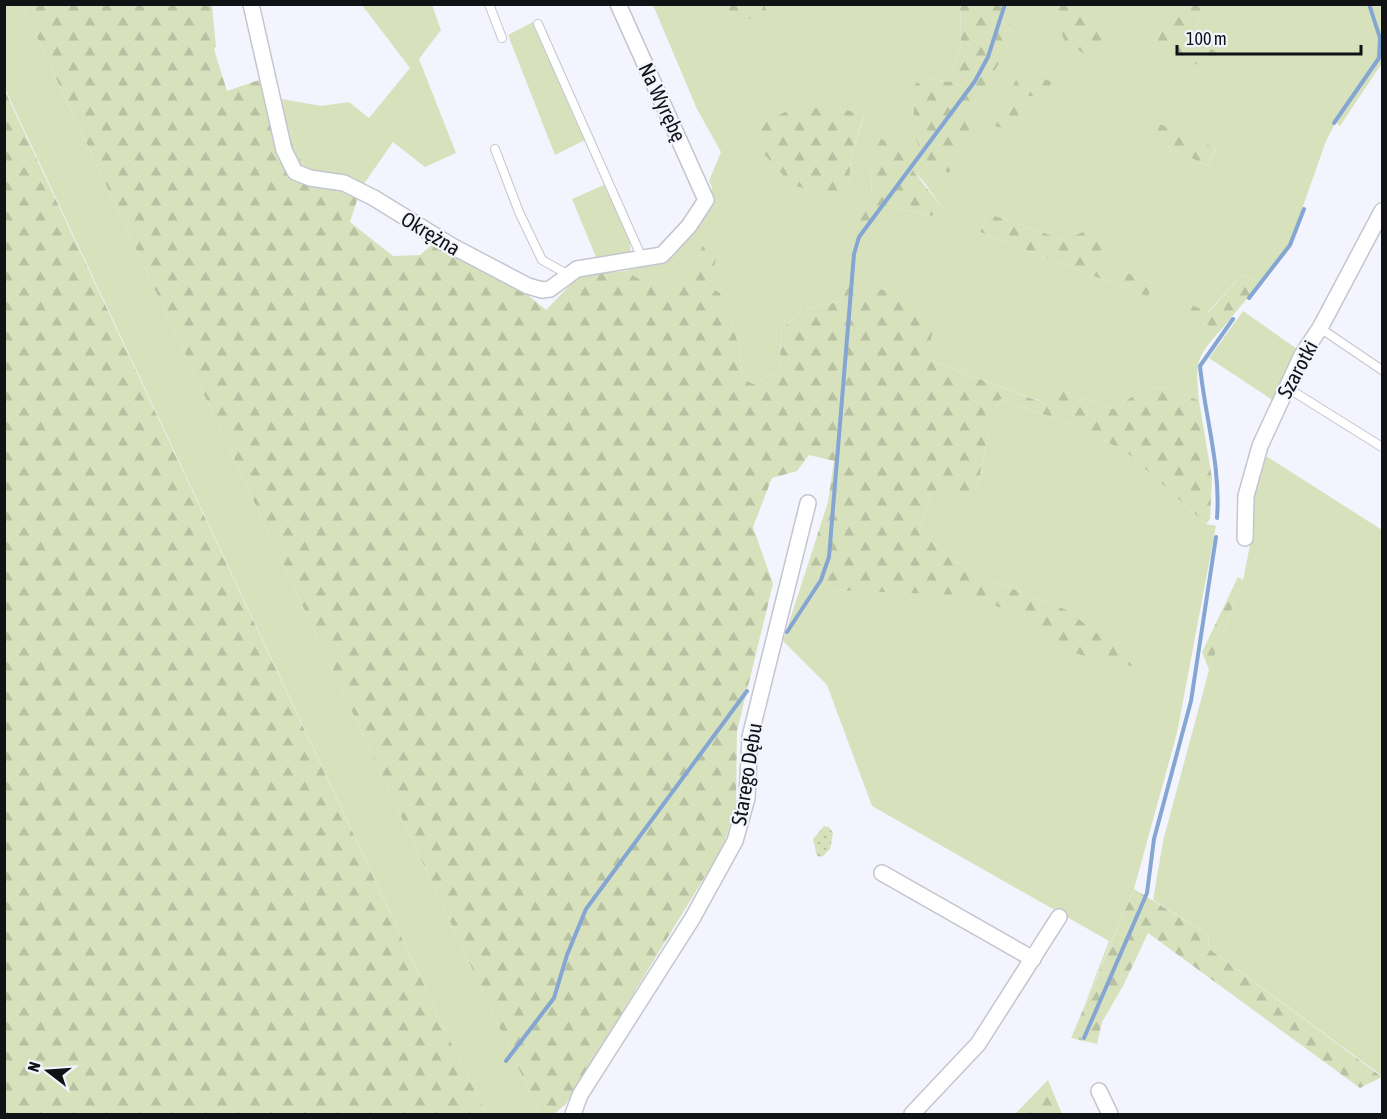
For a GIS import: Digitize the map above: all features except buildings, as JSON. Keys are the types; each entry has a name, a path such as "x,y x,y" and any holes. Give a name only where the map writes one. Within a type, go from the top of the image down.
{"street":[{"name":"Okrężna","path":"251,4 284,150 295,172 310,178 344,183 374,198 450,245 528,286 542,290 550,289 569,275 587,266 642,260 662,255 689,226 706,200"},
{"name":"Na Wyrębę","path":"618,4 706,200"},
{"name":"Szarotki","path":"1245,538 1246,496 1251,473 1286,387 1383,211"},
{"name":"Starego Dębu","path":"573,1114 580,1095 686,929 735,841 747,798 750,737 808,503"},
{"path":"882,873 1033,958"},
{"path":"912,1114 978,1044 1059,917"},
{"path":"1099,1090 1110,1114"}],"lane":[{"path":"489,4 502,38"},
{"path":"538,24 642,260"},
{"path":"495,149 519,212 542,260 569,275"},
{"path":"1320,328 1383,370"},
{"path":"1286,387 1383,447"}],"green space":[{"path":"960,4 1012,6 1007,51 971,108 974,120 949,173 916,156 919,146 913,132 915,84 927,78 950,82 961,45"},
{"path":"1173,4 1203,5 1192,40 1222,54 1210,72 1156,42"},
{"path":"4,5 22,5 540,1114 487,1114 455,1051 5,89"},
{"path":"22,5 212,5 216,47 214,49 227,91 259,80 282,99 287,125 305,169 337,173 361,188 350,222 393,256 420,255 435,242 523,291 546,310 580,275 625,271 664,293 675,276 691,274 705,240 718,246 711,288 720,293 740,348 742,378 753,384 779,371 782,329 803,310 841,301 847,283 894,292 934,324 927,359 1038,401 1052,387 1114,409 1137,394 1155,388 1174,390 1199,401 1212,478 1210,519 1206,524 1130,455 1084,429 1000,399 991,422 976,493 931,493 919,531 969,572 1067,610 1142,668 1068,651 1024,615 962,595 829,590 808,564 828,502 834,461 809,455 797,471 772,478 753,527 773,584 737,731 736,807 723,847 566,1104 554,1114 540,1114"},
{"path":"362,5 432,5 441,30 419,59 456,153 425,167 393,142 361,188 305,169 287,125 282,99 321,106 349,102 369,118 410,68"},
{"path":"653,5 728,5 734,26 766,10 765,5 960,5 961,45 950,82 927,78 913,132 919,146 971,108 1007,51 1011,5 1054,5 1049,9 1083,18 1087,5 1173,5 1156,42 1192,40 1203,5 1382,5 1382,63 1340,126 1336,122 1326,141 1290,243 1261,282 1242,275 1208,312 1179,301 1179,311 1220,331 1201,356 1197,370 1199,401 1174,390 1155,388 1137,394 1114,409 1052,387 1039,401 927,359 847,283 841,301 803,310 782,329 779,371 753,384 742,378 740,348 720,293 711,288 705,240 691,274 664,294 625,271 655,263 710,205 712,187 709,181 721,152 697,109","holes":["839,108 864,116 851,156 849,184","882,139 924,182 940,205 931,216 896,208 853,222 872,194 870,161","1159,142 1216,148 1208,166","989,214 1065,240 1102,263 1151,283 1148,297 980,232"]},
{"path":"728,5 765,5 766,10 734,27"},
{"path":"1054,5 1087,5 1083,19 1126,36 1090,57 1066,43 1049,9"},
{"path":"533,22 585,140 555,155 508,35"},
{"path":"1021,69 1052,82 1042,98 1025,95 1012,131 995,126"},
{"path":"4,89 455,1051 487,1114 5,1114"},
{"path":"792,108 839,108 864,115 851,156 849,184 833,196 792,185 756,145 763,124"},
{"path":"1134,113 1216,148 1208,166 1159,142 1130,119"},
{"path":"881,139 901,145 904,159 940,205 932,216 896,208 868,234 853,222 872,194 870,161"},
{"path":"606,184 627,228 630,254 598,262 572,199"},
{"path":"989,214 1065,240 1083,232 1102,239 1102,263 1152,283 1148,297 980,232"},
{"path":"1242,275 1261,282 1220,331 1178,311 1179,300 1209,312"},
{"path":"1243,311 1300,351 1274,401 1209,358"},
{"path":"1000,399 1084,429 1130,455 1206,524 1216,526 1177,733 1134,889 1084,1006 1109,941 872,806 827,685 783,641 808,564 829,590 956,594 1004,606 1037,624 1068,651 1067,610 969,572 919,531 931,493 976,493 991,422"},
{"path":"1260,452 1382,530 1382,1076 1208,948 1209,935 1153,900 1163,841 1209,670 1243,580 1250,545 1250,518"},
{"path":"1238,577 1243,580 1209,670 1202,652"},
{"path":"824,826 829,827 833,833 830,849 822,857 817,856 813,839"},
{"path":"1134,889 1209,935 1208,948 1382,1077 1360,1088 1148,933 1123,986 1102,1022 1097,1044 1071,1038"},
{"path":"1048,1080 1062,1114 1015,1114"}],"waterway":[{"path":"787,632 821,580 829,557 854,254 859,237 975,81 988,57 1005,4"},
{"path":"1334,123 1379,58 1380,38 1369,4"},
{"path":"1249,298 1290,245 1304,209"},
{"path":"1217,518 1215,461 1200,366 1233,319"},
{"path":"1084,1038 1147,893 1154,839 1191,701 1216,537"},
{"path":"506,1061 554,998 567,955 586,909 747,691"}]}
